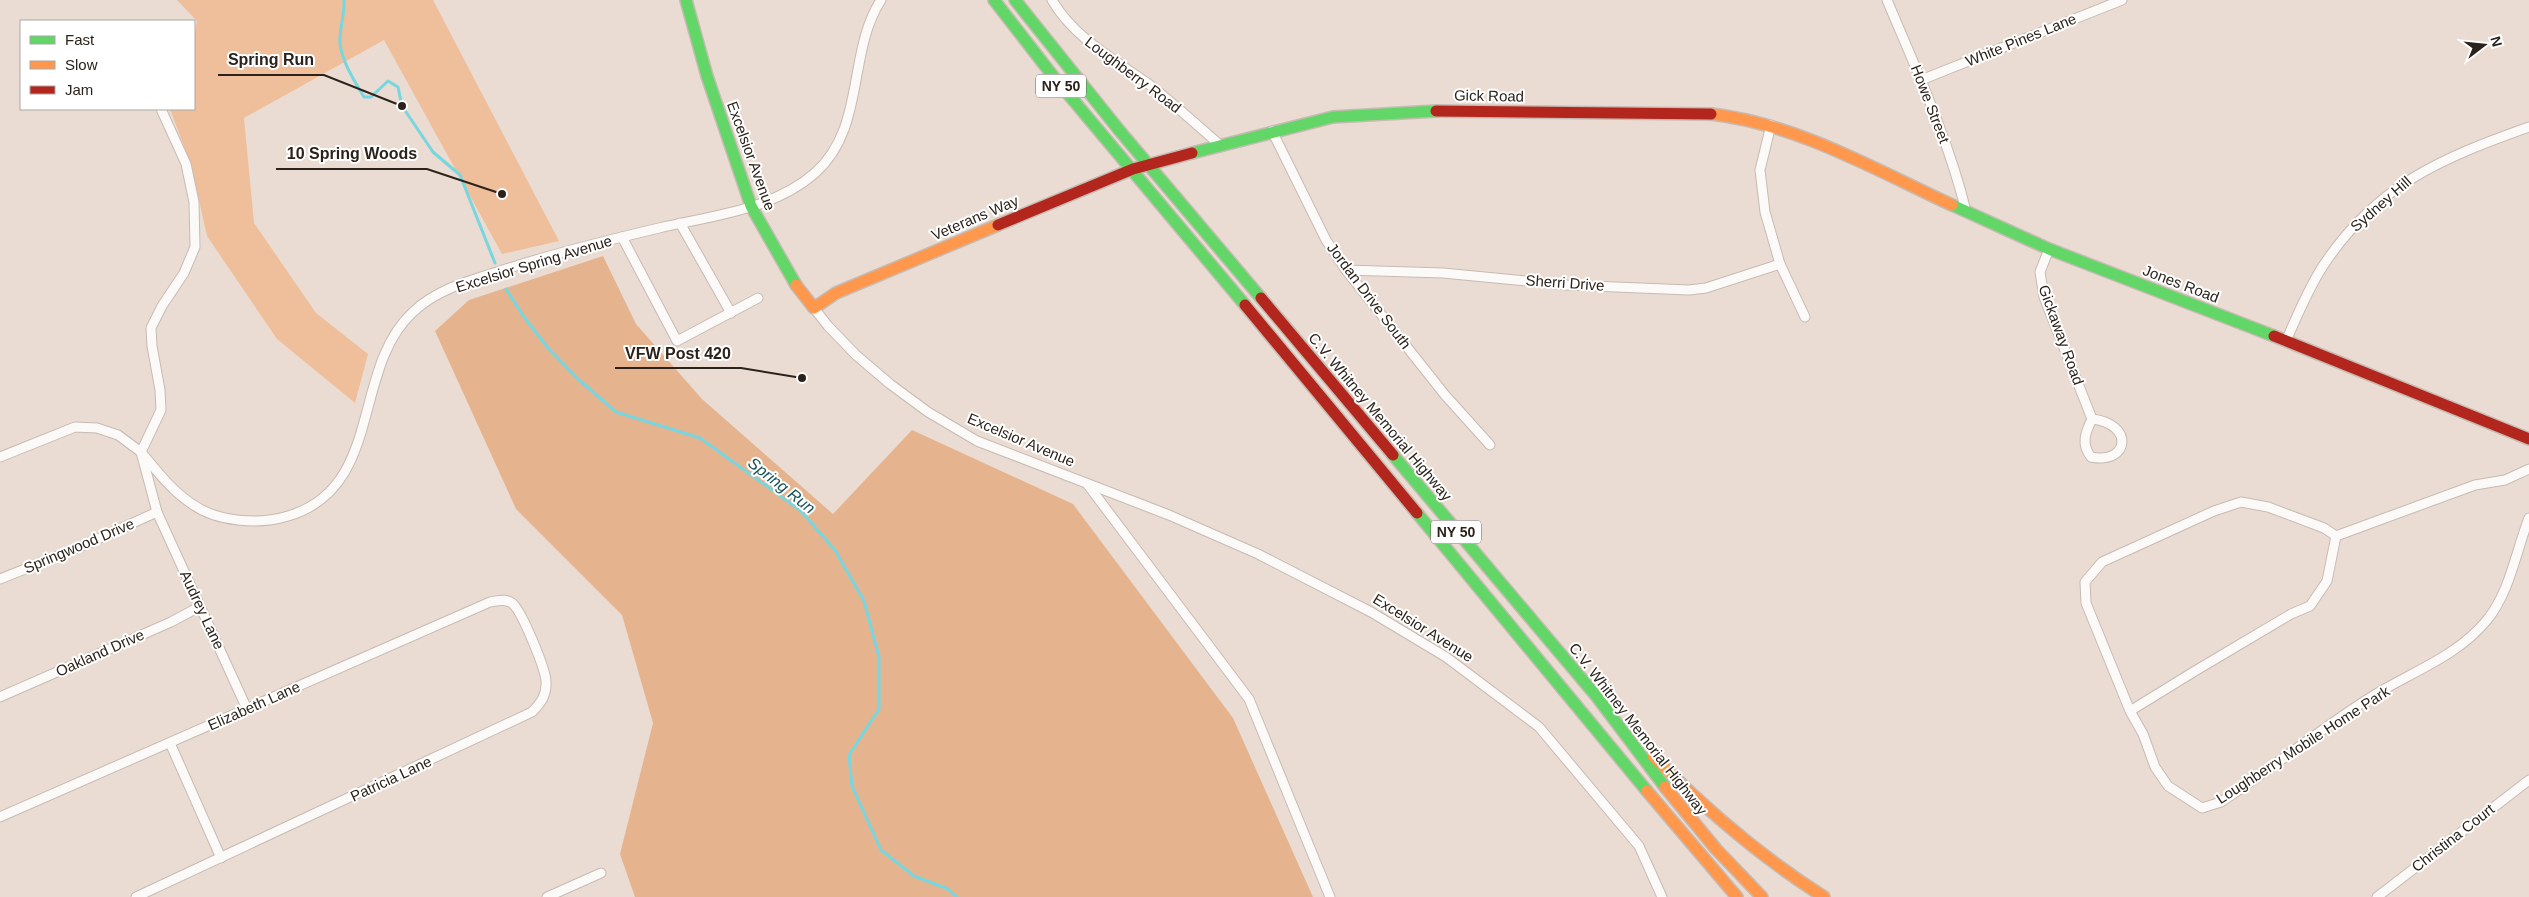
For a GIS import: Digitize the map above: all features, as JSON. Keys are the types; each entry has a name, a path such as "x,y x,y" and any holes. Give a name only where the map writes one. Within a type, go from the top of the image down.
{"main road":[{"name":"Excelsior Avenue","path":"686,0 708,76 751,206 797,287 814,308"},
{"name":"C.V. Whitney Memorial Highway","path":"994,0 1052,76 1133,169 1719,878 1737,897"},
{"name":"C.V. Whitney Memorial Highway","path":"1014,0 1113,122 1152,166 1446,520 1597,697 1682,809 1716,849 1762,897"},
{"name":"Gick Road","path":"1152,166 1220,145 1333,117 1441,111 1709,114 1745,118 1771,125 1827,146"},
{"name":"Jones Road","path":"1827,146 2049,250 2286,341 2529,438"},
{"name":"Veterans Way","path":"814,308 836,293 1133,169 1152,166"},
{"path":"1597,697 1692,796 1722,823 1788,873 1824,897"}],"street":[{"name":"Excelsior Spring Avenue","path":"0,457 75,427 97,428 118,435 140,452 172,487 193,505 237,520 262,522 307,510 324,498 342,477 362,435 381,361 390,339 411,313 427,300 459,284 563,251 769,201 792,189 815,173 831,155 848,118 866,39 875,10 881,0"},
{"name":"Loughberry Road","path":"1052,0 1059,12 1077,32 1152,87 1220,145"},
{"name":"Howe Street","path":"1887,0 1921,80 1957,176 1966,211"},
{"name":"White Pines Lane","path":"1921,80 2122,0"},
{"path":"157,512 140,452 160,410 160,390 151,328 162,306 184,273 196,247 194,202 186,164 161,110"},
{"path":"1771,125 1760,170 1766,212 1780,264 1805,317"},
{"name":"Sydney Hill","path":"2286,341 2322,268 2350,229 2364,216 2428,167 2476,146 2529,128"},
{"name":"Jordan Drive South","path":"1272,131 1326,240 1346,270 1444,395 1490,445"},
{"path":"680,223 731,313"},
{"path":"622,237 677,341 758,298"},
{"name":"Gickaway Road","path":"2049,250 2040,272 2044,297 2092,419"},
{"name":"Sherri Drive","path":"1346,270 1443,273 1567,285 1689,290 1706,288 1780,264"},
{"name":"Excelsior Avenue","path":"814,308 828,326 856,355 890,384 928,412 977,441 1169,515 1258,554 1371,612 1466,671 1546,734 1639,846 1662,897"},
{"path":"2092,419 2114,425 2120,434 2122,442 2118,452 2105,460 2091,457 2086,450 2086,433 2092,419"},
{"path":"2130,711 2219,656 2310,606 2327,581 2336,536 2475,485 2505,480 2529,469"},
{"path":"1088,485 1249,699 1330,897"},
{"name":"Loughberry Mobile Home Park","path":"2336,536 2324,528 2268,507 2241,502 2214,511 2102,562 2086,582 2085,598 2130,711 2143,734 2155,767 2168,786 2202,808 2221,802 2368,699 2452,652 2468,640 2488,619 2503,593 2529,518"},
{"name":"Springwood Drive","path":"0,579 80,547 157,512"},
{"name":"Audrey Lane","path":"157,512 247,709"},
{"name":"Elizabeth Lane","path":"0,817 490,602 509,601"},
{"name":"Patricia Lane","path":"136,897 532,712 542,703 546,681 519,610 509,601"},
{"name":"Oakland Drive","path":"0,697 172,622 199,607"},
{"path":"170,743 221,858"},
{"name":"Christina Court","path":"2377,897 2529,780"},
{"path":"547,897 601,873"}],"shaded area":[{"path":"177,0 433,0 559,241 502,254 384,40 244,118 254,223 316,313 368,354 355,403 277,339 207,236 191,165 170,110 195,110 195,33 197,21"},
{"path":"603,256 636,324 702,399 833,514 912,430 1073,504 1233,718 1313,897 635,897 620,854 653,723 622,615 516,509 435,331 469,300"}],"waterway":[{"name":"Spring Run","path":"344,0 340,43 346,64 356,84 364,97 371,97 388,81 398,87 402,106 433,152 460,175 495,263"},
{"name":"Spring Run","path":"506,289 524,317 548,348 578,379 616,412 700,438 800,510 835,550 864,601 879,657 879,709 849,755 852,786 881,850 914,876 948,889 957,897"}],"traffic: fast":[{"path":"686,0 707,76 751,206 796,285"},
{"path":"994,0 1053,76 1245,305"},
{"path":"1015,0 1119,130 1261,298"},
{"path":"1192,153 1333,117 1436,111"},
{"path":"1952,205 2049,249 2274,336"},
{"path":"1393,455 1597,697 1665,787"},
{"path":"1417,513 1647,791"}],"traffic: slow":[{"path":"1711,114 1743,119 1774,127 1804,138 1864,163 1952,205"},
{"path":"796,285 814,308 836,293 998,225"},
{"path":"1653,756 1734,831 1778,866 1824,897"},
{"path":"1665,787 1716,849 1762,897"},
{"path":"1647,791 1737,897"}],"traffic: jam":[{"path":"1436,111 1711,114"},
{"path":"998,225 1133,169 1192,153"},
{"path":"1261,298 1393,455"},
{"path":"1245,305 1417,513"},
{"path":"2274,336 2529,439"}],"place":[{"name":"Spring Run","path":"402,106"},
{"name":"10 Spring Woods","path":"502,194"},
{"name":"VFW Post 420","path":"802,378"}]}
